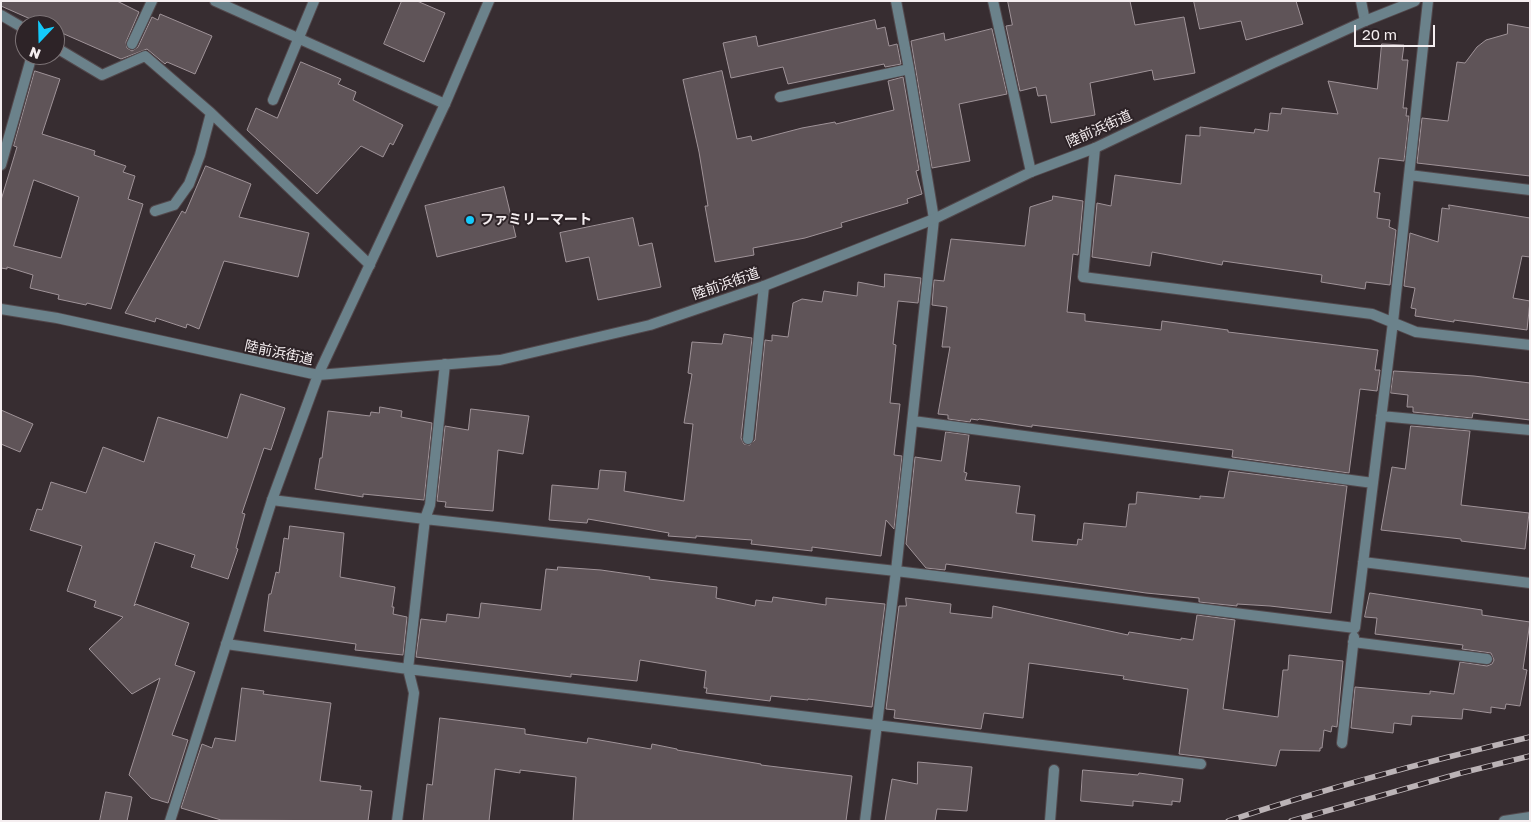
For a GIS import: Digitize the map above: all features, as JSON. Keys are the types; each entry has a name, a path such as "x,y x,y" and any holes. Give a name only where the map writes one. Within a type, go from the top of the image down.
{"street":[{"path":"132,44 152,1"},
{"path":"215,1 445,104"},
{"path":"273,100 314,1"},
{"path":"170,821 272,500 318,375 445,104 489,1"},
{"path":"865,821 896,571 934,219 896,1"},
{"path":"993,1 1031,172"},
{"path":"1361,1 1365,21"},
{"name":"陸前浜街道","path":"1,308 57,318 318,375 500,360 650,325 764,286 934,219 1031,172 1095,148 1365,21 1415,1"},
{"path":"1342,743 1393,322 1428,1"},
{"path":"1,14 15,23"},
{"path":"65,53 102,75 145,56 211,113 370,265"},
{"path":"1,165 29,65"},
{"path":"780,97 909,69"},
{"path":"155,211 174,205 189,184 200,155 211,113"},
{"path":"1095,148 1083,277 1372,314 1416,332 1530,345"},
{"path":"1409,175 1530,190"},
{"path":"748,439 764,286"},
{"path":"397,821 414,693 408,669 425,519 430,505 445,364"},
{"path":"1381,416 1530,430"},
{"path":"913,421 1373,483"},
{"path":"272,500 425,519 896,571 1355,628"},
{"path":"1363,562 1530,583"},
{"path":"1353,642 1487,660"},
{"path":"226,644 408,669 1201,764"},
{"path":"1050,821 1054,770"},
{"path":"1504,821 1530,817"}],"building":[{"path":"1,1 117,1 139,12 126,42 127,48 132,51 138,47 152,17 158,20 160,14 212,36 195,74 167,62 165,64 147,49 121,59 65,34 65,15 21,15 1,6"},
{"path":"402,1 417,1 445,13 424,62 384,44"},
{"path":"1008,1 1130,1 1135,25 1184,17 1195,73 1154,80 1152,70 1090,83 1095,115 1051,123 1046,95 1038,96 1036,87 1020,91 1006,26 1012,25"},
{"path":"1194,1 1296,1 1303,24 1246,40 1241,21 1200,29"},
{"path":"875,20 877,29 885,27 889,46 897,44 901,64 885,67 884,64 788,84 783,67 731,78 723,43 756,36 758,46"},
{"path":"1508,24 1530,28 1530,176 1417,163 1422,118 1448,121 1457,62 1465,63 1477,47 1486,40 1507,34"},
{"path":"992,29 1007,94 959,104 970,161 932,168 911,41 944,33 945,40"},
{"path":"1382,44 1404,45 1402,60 1408,60 1403,108 1407,108 1406,116 1409,116 1404,161 1379,158 1374,192 1380,193 1377,218 1390,220 1389,227 1396,230 1390,285 1366,282 1365,289 1321,282 1322,275 1223,261 1222,265 1152,252 1150,266 1092,257 1097,203 1111,206 1115,175 1181,184 1186,135 1200,136 1200,127 1254,133 1255,129 1268,131 1270,113 1281,114 1282,108 1338,114 1328,81 1377,89"},
{"path":"301,62 341,79 338,84 356,92 353,100 403,125 393,145 390,143 383,157 361,146 317,194 247,130 256,108 277,118"},
{"path":"35,71 60,79 42,134 95,151 94,155 126,166 123,172 135,176 128,199 143,204 111,309 58,299 59,295 30,288 33,275 7,267 7,269 1,268 1,200 17,147 14,146","holes":["34,180 79,197 61,258 14,246"]},
{"path":"722,71 737,139 751,136 752,141 802,128 835,122 836,124 894,110 888,81 903,77 919,170 916,171 922,194 907,199 908,203 841,223 842,227 805,238 753,248 754,255 715,262 705,206 708,206 699,152 683,80"},
{"path":"206,166 251,184 239,217 309,233 298,277 224,261 199,329 187,324 186,328 156,318 155,322 125,313 182,211 185,213"},
{"name":"ファミリーマート","path":"504,187 516,237 437,257 425,206"},
{"path":"1053,196 1083,201 1078,255 1073,254 1067,312 1085,314 1085,321 1161,330 1162,321 1228,330 1228,332 1378,350 1375,370 1380,370 1377,391 1360,389 1349,473 1232,457 1233,450 1032,425 1032,427 979,419 971,419 970,422 948,419 948,415 938,414 950,347 942,347 947,307 932,305 934,280 944,281 951,239 1025,246 1030,207 1052,200"},
{"path":"1449,205 1530,218 1530,257 1522,256 1513,298 1530,301 1527,330 1415,316 1416,309 1411,308 1415,288 1404,286 1410,233 1438,242 1442,208 1449,209"},
{"path":"633,218 639,246 652,243 661,287 598,300 589,257 566,262 560,233"},
{"path":"885,274 921,278 918,303 898,301 893,344 896,345 890,403 900,404 894,455 902,456 894,529 886,520 881,556 812,547 812,551 751,544 752,540 668,536 669,533 588,519 587,523 549,520 552,485 598,489 600,470 626,472 624,491 684,501 693,424 684,423 692,374 688,373 692,342 722,344 724,334 752,338 741,438 744,444 750,445 755,440 765,340 772,341 772,335 788,337 793,303 802,299 822,302 824,291 857,296 858,282 884,287"},
{"path":"1394,371 1474,376 1530,383 1530,420 1473,413 1472,418 1413,412 1413,407 1407,407 1408,395 1391,393"},
{"path":"241,394 285,408 271,450 264,448 242,513 245,514 236,548 238,549 228,579 191,567 195,555 155,542 134,606 136,604 189,623 175,665 195,672 172,735 188,740 168,803 151,798 129,775 160,678 132,694 89,649 123,617 94,607 96,601 67,591 82,546 30,530 37,509 42,510 51,482 86,493 103,447 144,462 158,417 227,438"},
{"path":"380,407 402,411 401,417 432,423 424,500 363,494 363,497 315,489 320,458 322,458 328,411 370,416 371,412 379,413"},
{"path":"471,409 529,416 523,454 498,450 493,511 445,507 446,502 437,501 445,426 468,430"},
{"path":"1,410 33,424 20,452 1,444"},
{"path":"1411,426 1470,431 1461,505 1529,513 1525,549 1461,541 1461,539 1381,530 1392,467 1405,469"},
{"path":"946,432 969,435 964,472 967,473 965,480 1020,486 1016,513 1035,515 1032,541 1077,545 1078,539 1082,540 1084,523 1126,527 1129,504 1136,504 1137,492 1200,499 1200,496 1224,498 1229,471 1347,486 1331,613 1270,606 1237,604 1237,606 1199,602 1199,598 1146,593 946,564 945,570 926,568 906,544 915,457 941,461"},
{"path":"290,526 344,533 340,577 395,587 392,607 394,607 393,614 407,617 403,655 355,650 356,644 264,631 269,594 271,594 276,572 279,573 284,538 288,539"},
{"path":"558,567 601,570 650,577 649,579 717,587 716,598 755,606 756,600 772,602 773,597 826,605 826,598 885,604 872,707 771,696 770,701 706,693 707,688 704,688 706,671 640,660 637,681 571,674 571,677 416,657 421,619 446,622 447,614 479,618 481,603 541,610 546,569 557,570"},
{"path":"1370,593 1482,610 1482,615 1530,622 1523,669 1527,670 1520,706 1506,704 1505,709 1491,707 1491,713 1463,709 1462,719 1412,716 1411,725 1394,723 1393,733 1351,728 1355,687 1430,694 1430,691 1454,694 1460,662 1487,666 1492,664 1494,660 1491,653 1462,649 1463,645 1375,634 1377,618 1365,617"},
{"path":"906,598 951,604 950,613 992,618 993,606 1128,635 1129,632 1181,640 1181,638 1193,640 1197,615 1235,620 1223,709 1278,717 1283,670 1288,670 1289,655 1343,661 1337,727 1332,726 1331,732 1324,730 1320,751 1280,750 1276,766 1179,754 1188,689 1123,679 1124,676 1029,663 1023,718 984,713 981,729 894,718 895,710 886,709 899,606 906,606"},
{"path":"242,688 264,691 263,694 331,703 320,781 361,786 360,790 372,791 368,821 221,820 181,808 202,744 212,748 215,738 235,741"},
{"path":"440,718 525,729 525,734 587,743 588,738 651,749 652,744 761,765 852,776 846,821 573,821 576,777 520,770 520,773 495,769 489,821 423,821 427,784 432,785"},
{"path":"918,762 972,767 967,811 937,809 935,821 885,821 892,779 917,784"},
{"path":"1083,770 1138,775 1139,773 1183,779 1180,802 1172,801 1172,805 1133,801 1133,806 1081,801"},
{"path":"106,792 132,797 127,821 100,821"}],"railway":[{"path":"1228,821 1378,776 1530,737"},
{"path":"1291,821 1461,773 1530,756"}],"place":[{"name":"ファミリーマート","path":"470,220"}]}
